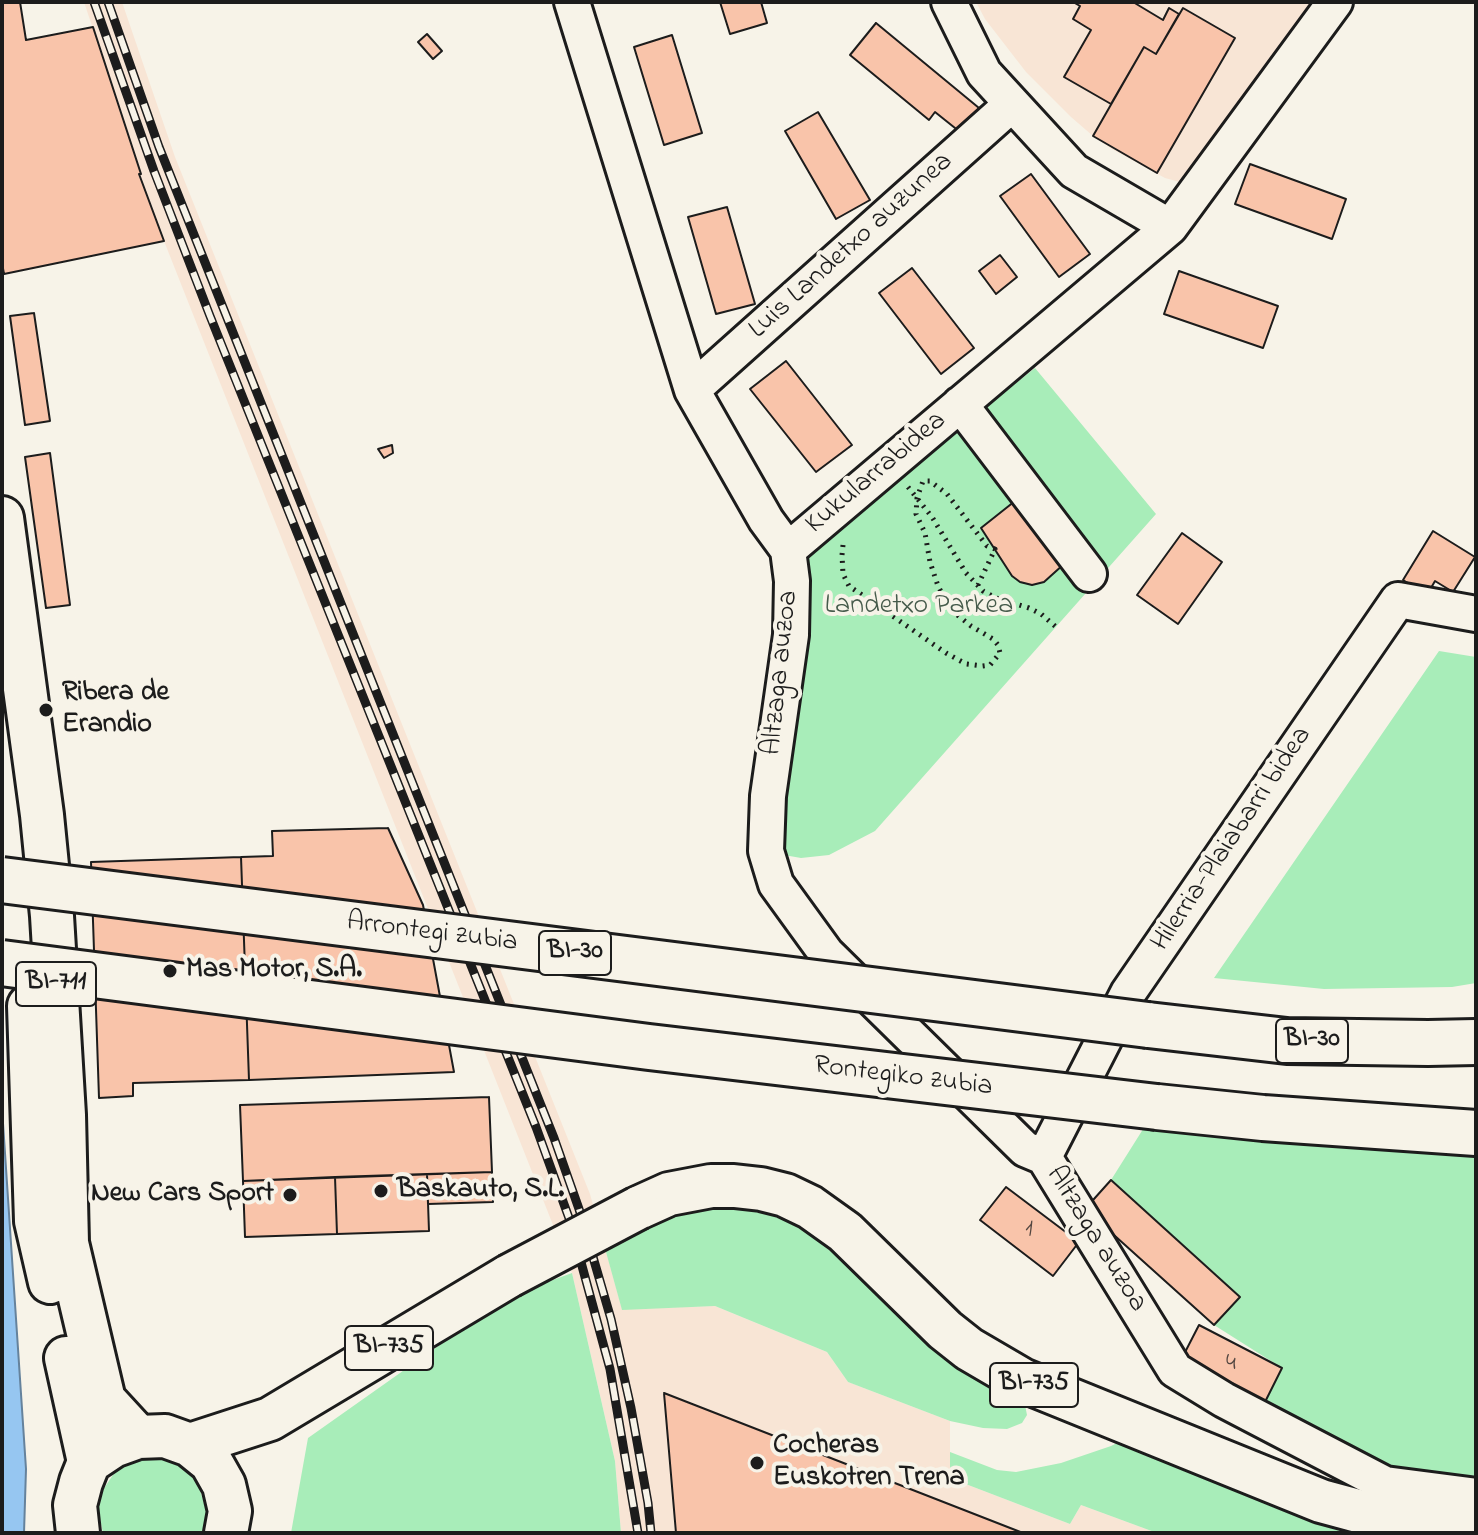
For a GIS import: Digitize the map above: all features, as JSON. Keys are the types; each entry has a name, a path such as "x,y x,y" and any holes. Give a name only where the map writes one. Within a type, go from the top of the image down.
{"highway":[{"name":"Arrontegi zubia","path":"2,880 1287,1041 1476,1042"},
{"name":"Rontegiko zubia","path":"2,963 649,1047 1157,1107 1344,1123"},
{"path":"1344,1123 1476,1125"},
{"path":"1344,1123 1476,1133"}],"main road":[{"name":"BI-711","path":"2,518 42,815 52,916 64,1115 67,1243 104,1400 138,1437"},
{"name":"BI-711","path":"2,718 26,933 36,1221 89,1462"},
{"name":"BI-735","path":"270,1419 509,1276 638,1208 669,1194 711,1186 734,1186 785,1195 810,1207 845,1232 945,1330 969,1349 1022,1380 1321,1501 1396,1525 1476,1528"},
{"path":"190,1445 270,1419"},
{"path":"224,1485 270,1419"},
{"path":"78,1533 75,1505 89,1462 113,1446 138,1437 165,1436 190,1445 211,1462 224,1485 230,1511 226,1533"}],"street":[{"name":"Kukularrabidea","path":"572,2 692,390 766,520 788,550 1170,227 1335,2"},
{"path":"949,2 984,73 1074,171 1170,227"},
{"name":"Luis Landetxo auzunea","path":"692,390 1012,104"},
{"path":"960,404 1089,574"},
{"name":"Altzaga auzoa","path":"788,550 792,581 791,635 768,796 766,851 776,884 826,953 1025,1149 1044,1157 1175,1370 1224,1400 1385,1484 1476,1496"},
{"name":"Hilerria-Plaiabarri bidea","path":"1044,1157 1128,993 1398,600 1476,614"}],"path":[{"path":"844,541 843,574 849,586 946,653 966,664 990,665 1000,653 998,645 951,610 930,562 925,533 916,514 923,481 930,481 947,494 987,546 995,549 978,585"},
{"path":"897,494 907,485 932,517 966,573 983,591 1029,608 1056,627"}],"shaded area":[{"path":"84,2 122,2 175,157 590,1194 622,1309 715,1306 827,1352 848,1382 950,1421 950,1478 1070,1524 1081,1505 1157,1533 621,1533 615,1461 572,1273 164,241 139,174"},
{"path":"976,2 1312,2 1187,184 1165,178 1093,136 1026,72 985,19"}],"green space":[{"name":"Landetxo Parkea","path":"1035,368 1156,514 875,831 829,855 801,858 784,855 778,829 804,557 815,542"},
{"path":"1439,651 1476,657 1476,983 1452,987 1324,989 1214,978"},
{"path":"1157,1107 1476,1133 1476,1496 1385,1484 1264,1404 1282,1368 1214,1325 1239,1297 1111,1180"},
{"path":"699,1198 802,1216 1025,1405 1027,1415 1022,1423 1007,1429 950,1421 848,1382 827,1352 715,1306 622,1310 606,1252 666,1209"},
{"path":"572,1273 615,1461 621,1533 291,1533 308,1438 509,1296"},
{"path":"1123,1440 1361,1533 1157,1533 1081,1505 1070,1524 950,1478 950,1452 997,1470 1016,1472 1061,1463"},
{"path":"149,1456 176,1462 197,1480 208,1517 203,1533 103,1533 96,1500 119,1466"}],"water":[{"path":"2,1108 26,1469 24,1533 2,1533"}],"building":[{"path":"2,2 20,2 26,40 93,27 139,174 164,241 4,274"},
{"path":"720,2 761,2 767,23 730,34"},
{"path":"1073,2 1133,2 1163,20 1169,8 1179,14 1156,54 1144,47 1111,104 1064,77 1091,30 1073,19 1080,6"},
{"path":"1183,8 1235,38 1157,173 1093,136 1144,47 1156,54"},
{"path":"876,23 979,108 960,132 935,112 929,120 850,55"},
{"path":"427,34 442,51 433,59 418,42"},
{"path":"672,35 702,133 664,145 634,47"},
{"path":"818,112 870,200 836,219 785,131"},
{"path":"1250,164 1346,199 1332,239 1235,204"},
{"path":"1031,174 1090,254 1059,277 1000,196"},
{"path":"727,207 755,304 716,314 688,217"},
{"path":"1000,255 1017,277 996,294 979,271"},
{"path":"912,268 974,348 941,374 879,293"},
{"path":"1179,271 1278,306 1263,348 1164,314"},
{"path":"34,313 50,421 25,425 10,316"},
{"path":"786,361 852,445 816,472 750,389"},
{"path":"392,445 393,453 384,458 378,449"},
{"path":"50,453 70,605 46,608 25,457"},
{"path":"1015,501 1064,564 1044,582 1032,585 1012,576 981,528"},
{"path":"1433,531 1475,557 1453,592 1435,581 1427,595 1403,580"},
{"path":"1182,533 1222,562 1178,624 1137,595"},
{"path":"388,828 423,905 454,1072 249,1080 241,857 273,856 272,831"},
{"name":"Mas Motor, S.A.","path":"241,857 249,1080 133,1083 133,1096 99,1098 91,862"},
{"path":"489,1097 492,1172 243,1181 240,1105"},
{"path":"492,1172 493,1202 428,1204 427,1174"},
{"name":"Baskauto, S.L.","path":"427,1174 429,1231 337,1234 335,1177"},
{"name":"New Cars Sport","path":"335,1177 337,1234 245,1237 243,1181"},
{"path":"1111,1180 1240,1297 1214,1325 1085,1209"},
{"path":"1006,1187 1079,1242 1053,1276 980,1220"},
{"path":"1199,1325 1282,1368 1264,1404 1180,1362"},
{"name":"Cocheras Euskotren Trena","path":"664,1393 1023,1533 676,1533"}],"railway":[{"path":"94,2 210,316 536,1127 569,1218 610,1369 638,1533"},
{"path":"108,2 159,147 554,1138 579,1209 611,1319 631,1408 651,1533"}],"place":[{"name":"Ribera de Erandio","path":"46,710"},
{"name":"Mas Motor, S.A.","path":"170,971"},
{"name":"Baskauto, S.L.","path":"381,1191"},
{"name":"New Cars Sport","path":"290,1195"},
{"name":"Cocheras Euskotren Trena","path":"757,1463"}]}
